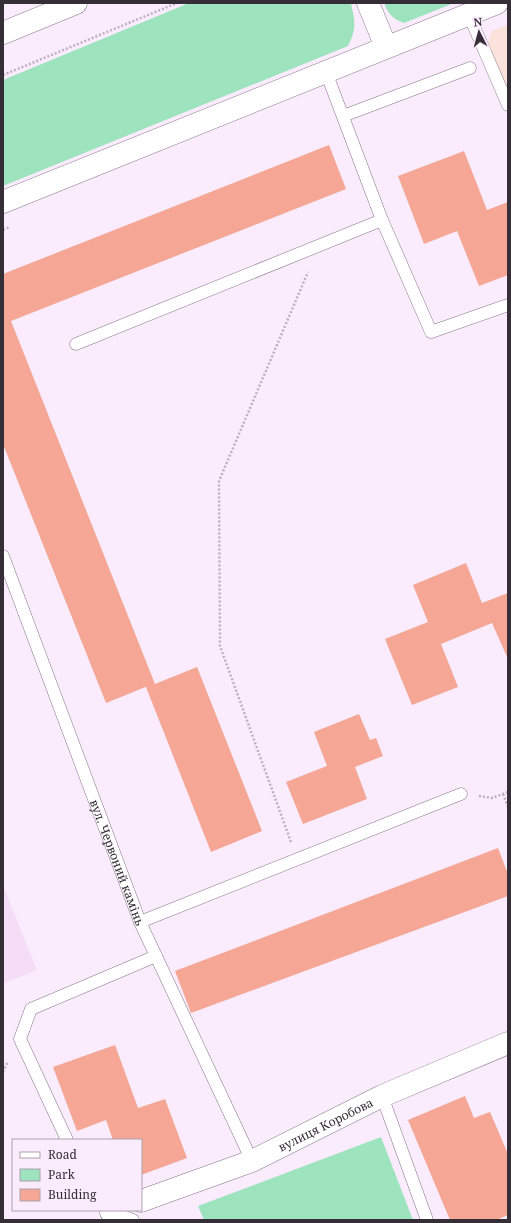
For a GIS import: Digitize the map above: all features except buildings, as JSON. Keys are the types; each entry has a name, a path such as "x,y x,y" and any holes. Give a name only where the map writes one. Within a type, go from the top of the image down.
{"street":[{"path":"3,33 76,3"},
{"path":"368,3 386,48"},
{"path":"3,202 497,3"},
{"name":"вулиця Коробова","path":"142,1201 252,1160 382,1096 508,1043"}],"lane":[{"path":"468,15 508,105"},
{"path":"343,116 470,68"},
{"path":"326,72 382,220 431,332 508,305"},
{"path":"76,344 382,220"},
{"name":"вул. Червоний камінь","path":"3,556 140,922 252,1160"},
{"path":"140,922 461,794"},
{"path":"67,1139 20,1039 31,1009 156,956"},
{"path":"382,1096 427,1220"},
{"path":"112,1211 133,1220"}],"path":[{"path":"3,75 177,3"},
{"path":"298,859 220,646 219,481 319,245"},
{"path":"461,794 492,798 508,792"},
{"path":"503,794 508,807"}],"shaded area":[{"path":"508,25 508,91 487,45 492,31"},
{"path":"3,885 37,970 3,984"}],"green space":[{"path":"189,3 351,3 354,29 348,46 3,186 3,80"},
{"path":"384,3 454,3 404,23 392,16"},
{"path":"381,1137 413,1220 204,1220 198,1206"}]}
